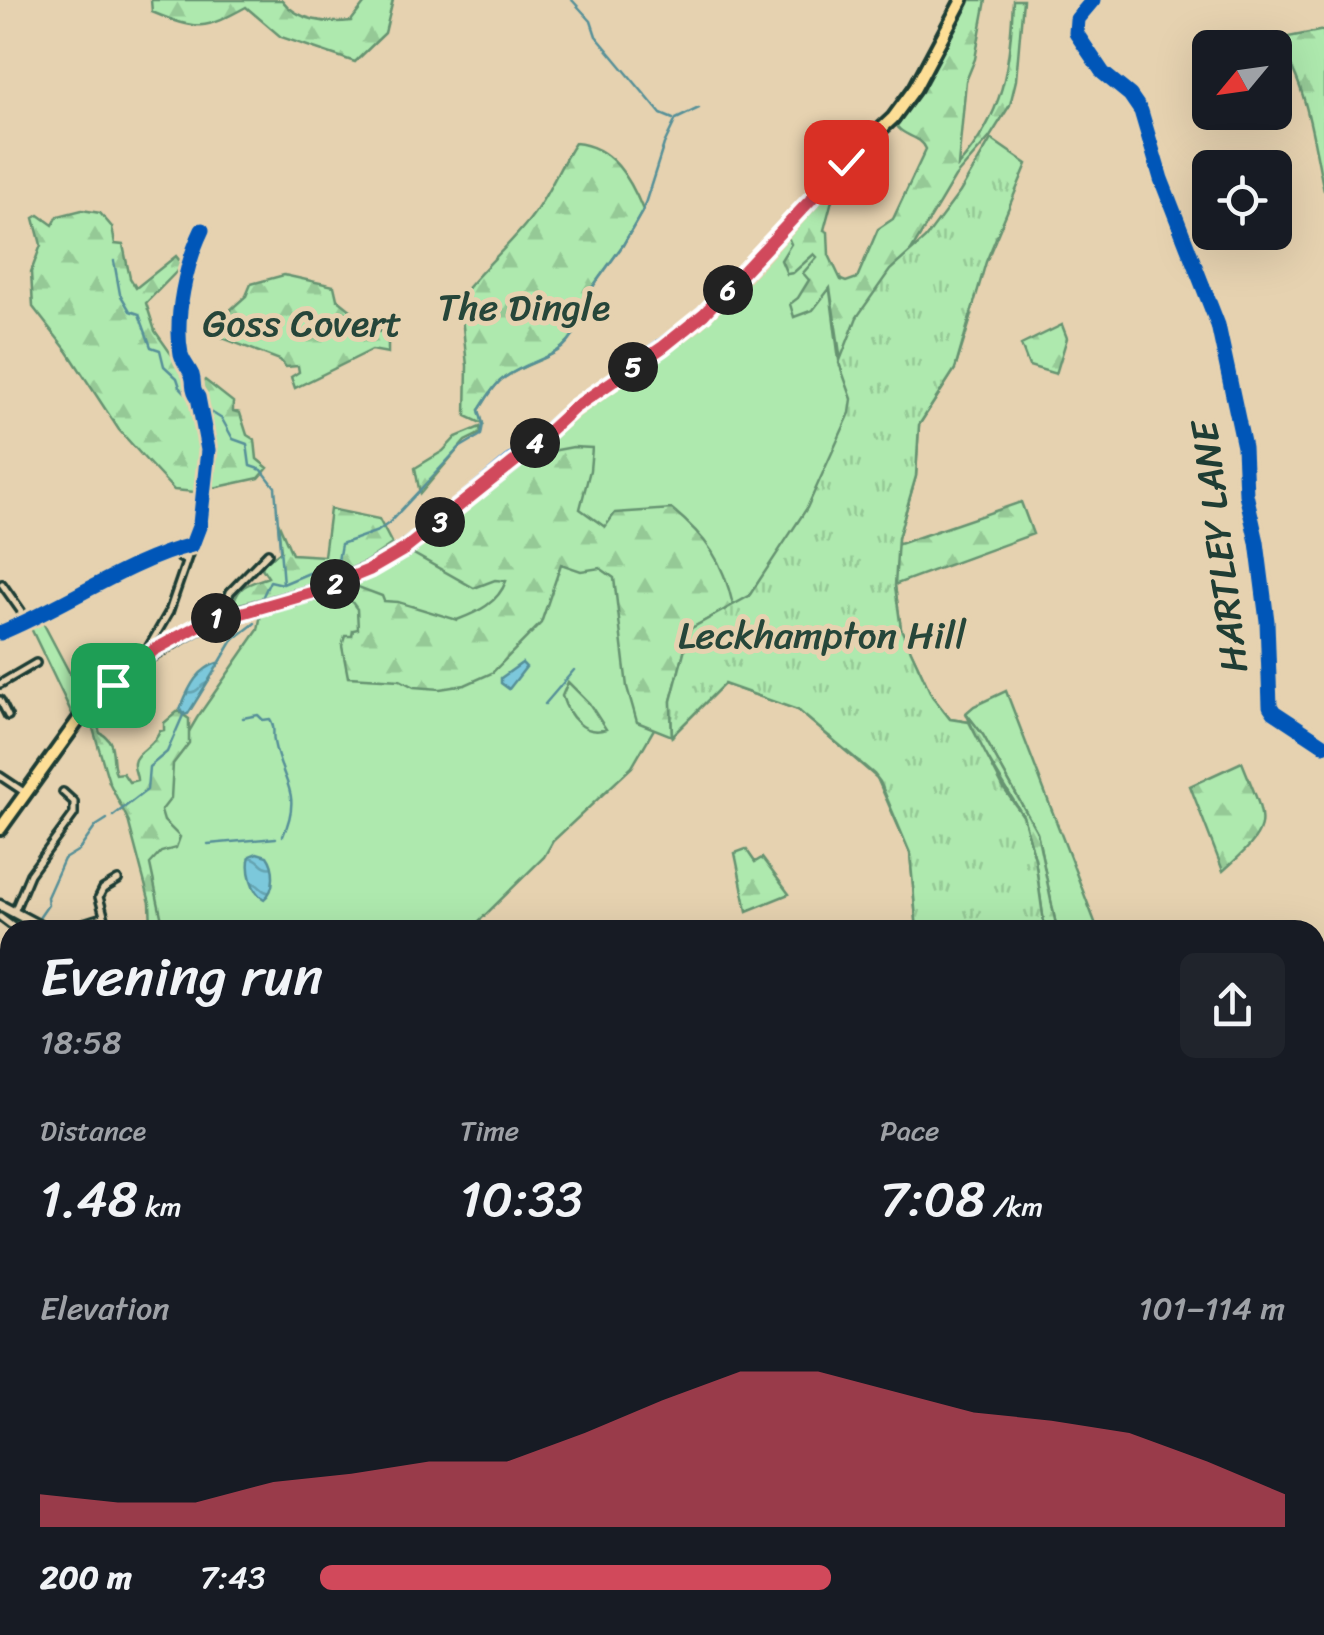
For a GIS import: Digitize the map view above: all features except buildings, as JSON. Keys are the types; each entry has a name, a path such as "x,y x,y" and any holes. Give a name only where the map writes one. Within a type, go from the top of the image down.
{"main road":[{"path":"0,829 77,720 148,655 187,631 318,591 369,570 405,549 524,454 574,408 683,332 730,288 832,175 893,118 915,88 962,0"}],"street":[{"name":"HARTLEY LANE","path":"1093,0 1077,19 1076,33 1103,73 1142,110 1160,180 1218,325 1244,447 1246,494 1259,558 1269,703 1274,712 1324,745"},
{"path":"0,633 42,616 168,551 192,545 177,594 147,650 148,655"},
{"path":"168,551 186,561"},
{"path":"223,617 230,592 268,553"},
{"path":"2,584 21,610 24,624"},
{"path":"0,684 36,663"},
{"path":"0,700 8,716"},
{"path":"0,776 24,792"},
{"path":"14,912 30,874 74,814 74,802 63,792"},
{"path":"104,920 100,894 118,880"},
{"path":"0,905 31,920"},
{"path":"94,920 103,917"}],"green space":[{"path":"151,0 282,0 304,17 333,22 351,21 367,0 393,0 385,33 355,62 281,37 246,7 210,24 191,25 152,12"},
{"path":"969,0 986,0 975,59 966,81 958,166 986,128 995,108 1010,47 1013,0 1023,0 1010,105 990,137 955,177 842,367 830,288 813,310 794,317 790,304 809,280 803,273 817,257 814,254 787,274 781,260 791,244 787,235 835,189 824,230 828,232 829,255 841,280 857,278 878,229 893,219 926,149 897,126"},
{"path":"1324,30 1324,191 1301,90 1292,69 1292,36"},
{"name":"Leckhampton Hill","path":"991,139 1027,164 986,262 955,369 919,425 916,476 898,538 895,586 901,629 932,696 950,719 969,722 1004,789 1023,816 1035,859 1044,920 916,920 910,853 880,782 798,710 724,684 672,736 671,701 690,629 749,596 807,508 850,413 852,399 839,363 857,317 890,270 925,239 960,192"},
{"name":"The Dingle","path":"575,143 588,145 609,157 626,176 643,210 581,303 584,314 568,341 551,355 500,381 479,410 483,424 466,416 467,366 460,297 530,219"},
{"path":"818,197 839,360 972,315 955,369 919,425 916,476 898,538 895,586 901,629 932,696 950,719 969,722 1004,789 1023,816 1043,920 916,920 910,853 877,778 798,710 724,684 672,736 669,703 632,767 553,841 544,857 480,920 159,920 136,822 197,718 258,630 262,608 356,580 397,559 567,419 684,335"},
{"path":"82,210 100,213 112,227 115,244 123,245 136,288 176,256 183,265 146,303 155,331 174,358 197,370 199,385 205,380 233,402 233,411 240,413 247,435 255,440 257,459 268,468 259,478 195,492 174,490 119,430 33,307 31,272 41,245 34,218 39,215 53,225 58,216"},
{"name":"Goss Covert","path":"284,275 334,286 337,299 378,332 388,330 388,353 372,350 295,388 291,377 299,372 298,366 286,367 280,360 220,337 228,312 246,296 251,284"},
{"path":"1062,325 1067,338 1056,374 1029,366 1021,345"},
{"path":"480,427 481,433 465,441 420,494 415,468 443,451 456,437"},
{"path":"573,447 592,448 580,509 605,527 615,513 672,509 712,551 729,589 733,605 690,629 671,701 672,736 637,722 627,687 614,578 600,568 581,571 561,564 541,623 492,673 465,685 440,689 414,687 400,680 348,677 342,646 345,636 352,636 353,630 358,629 357,609 343,590 353,585 382,596 384,601 457,620 486,606 506,581 495,580 474,588 405,549 520,457"},
{"path":"1021,502 1033,534 894,585 896,545"},
{"path":"330,509 379,519 392,544 316,588 232,610 240,590 268,577 262,568 264,563 281,551 278,522 292,554 324,556"},
{"path":"40,617 87,706 75,720 28,622"},
{"path":"568,682 589,703 606,729 591,730 573,717 562,696"},
{"path":"1006,691 1094,920 1055,920 1037,832 983,735 966,713"},
{"path":"93,710 100,733 109,741 116,774 123,773 129,782 137,780 135,759 164,730 164,723 178,711 189,719 189,743 173,764 171,798 161,811 164,821 180,837 176,848 161,852 150,864 162,920 151,920 150,903 128,820 109,782 89,715"},
{"path":"966,713 983,735 1037,832 1055,920 1044,920 1035,859 1023,816 981,747"},
{"path":"1242,762 1257,798 1261,822 1252,843 1223,871 1190,786"},
{"path":"746,849 755,862 762,858 789,894 747,911 735,853"}],"water":[{"path":"220,662 188,714 183,715 180,709 194,680"},
{"path":"522,663 526,667 509,689 501,678"},
{"path":"250,856 267,856 273,872 271,890 264,899 256,892 250,874"}],"waterway":[{"path":"572,0 591,21 596,36 661,114 673,119"},
{"path":"262,598 270,581 283,584 338,561 341,544 389,523 459,448 481,435 479,410 497,384 551,355 568,341 584,314 581,303 643,210 676,119 699,108"},
{"path":"114,261 120,294 130,311 139,314 151,347 160,350 164,366 192,400 222,419 233,439 247,444 250,466 262,470 275,487 283,584"},
{"path":"220,662 233,640 255,623"},
{"path":"545,704 574,670"},
{"path":"113,816 147,790 149,767 167,752 184,713"},
{"path":"243,718 258,715 263,720 270,719 273,725 274,742 291,797 283,836"},
{"path":"38,920 48,905 47,897 64,859 79,850 96,826 107,819"},
{"path":"208,844 276,838"}],"cycle path":[{"path":"1093,0 1077,19 1076,33 1103,73 1130,95 1141,111 1161,179 1218,325 1244,447 1246,494 1257,542 1267,621 1270,706 1324,745"},
{"path":"419,538 574,408 692,324 809,201"},
{"path":"0,633 120,573 192,545 200,524 208,450 192,375 181,354 179,324 186,274 202,230"}],"route":[{"path":"113,685 154,650 200,625 318,591 369,570 424,536 574,408 704,314 846,162"}]}
